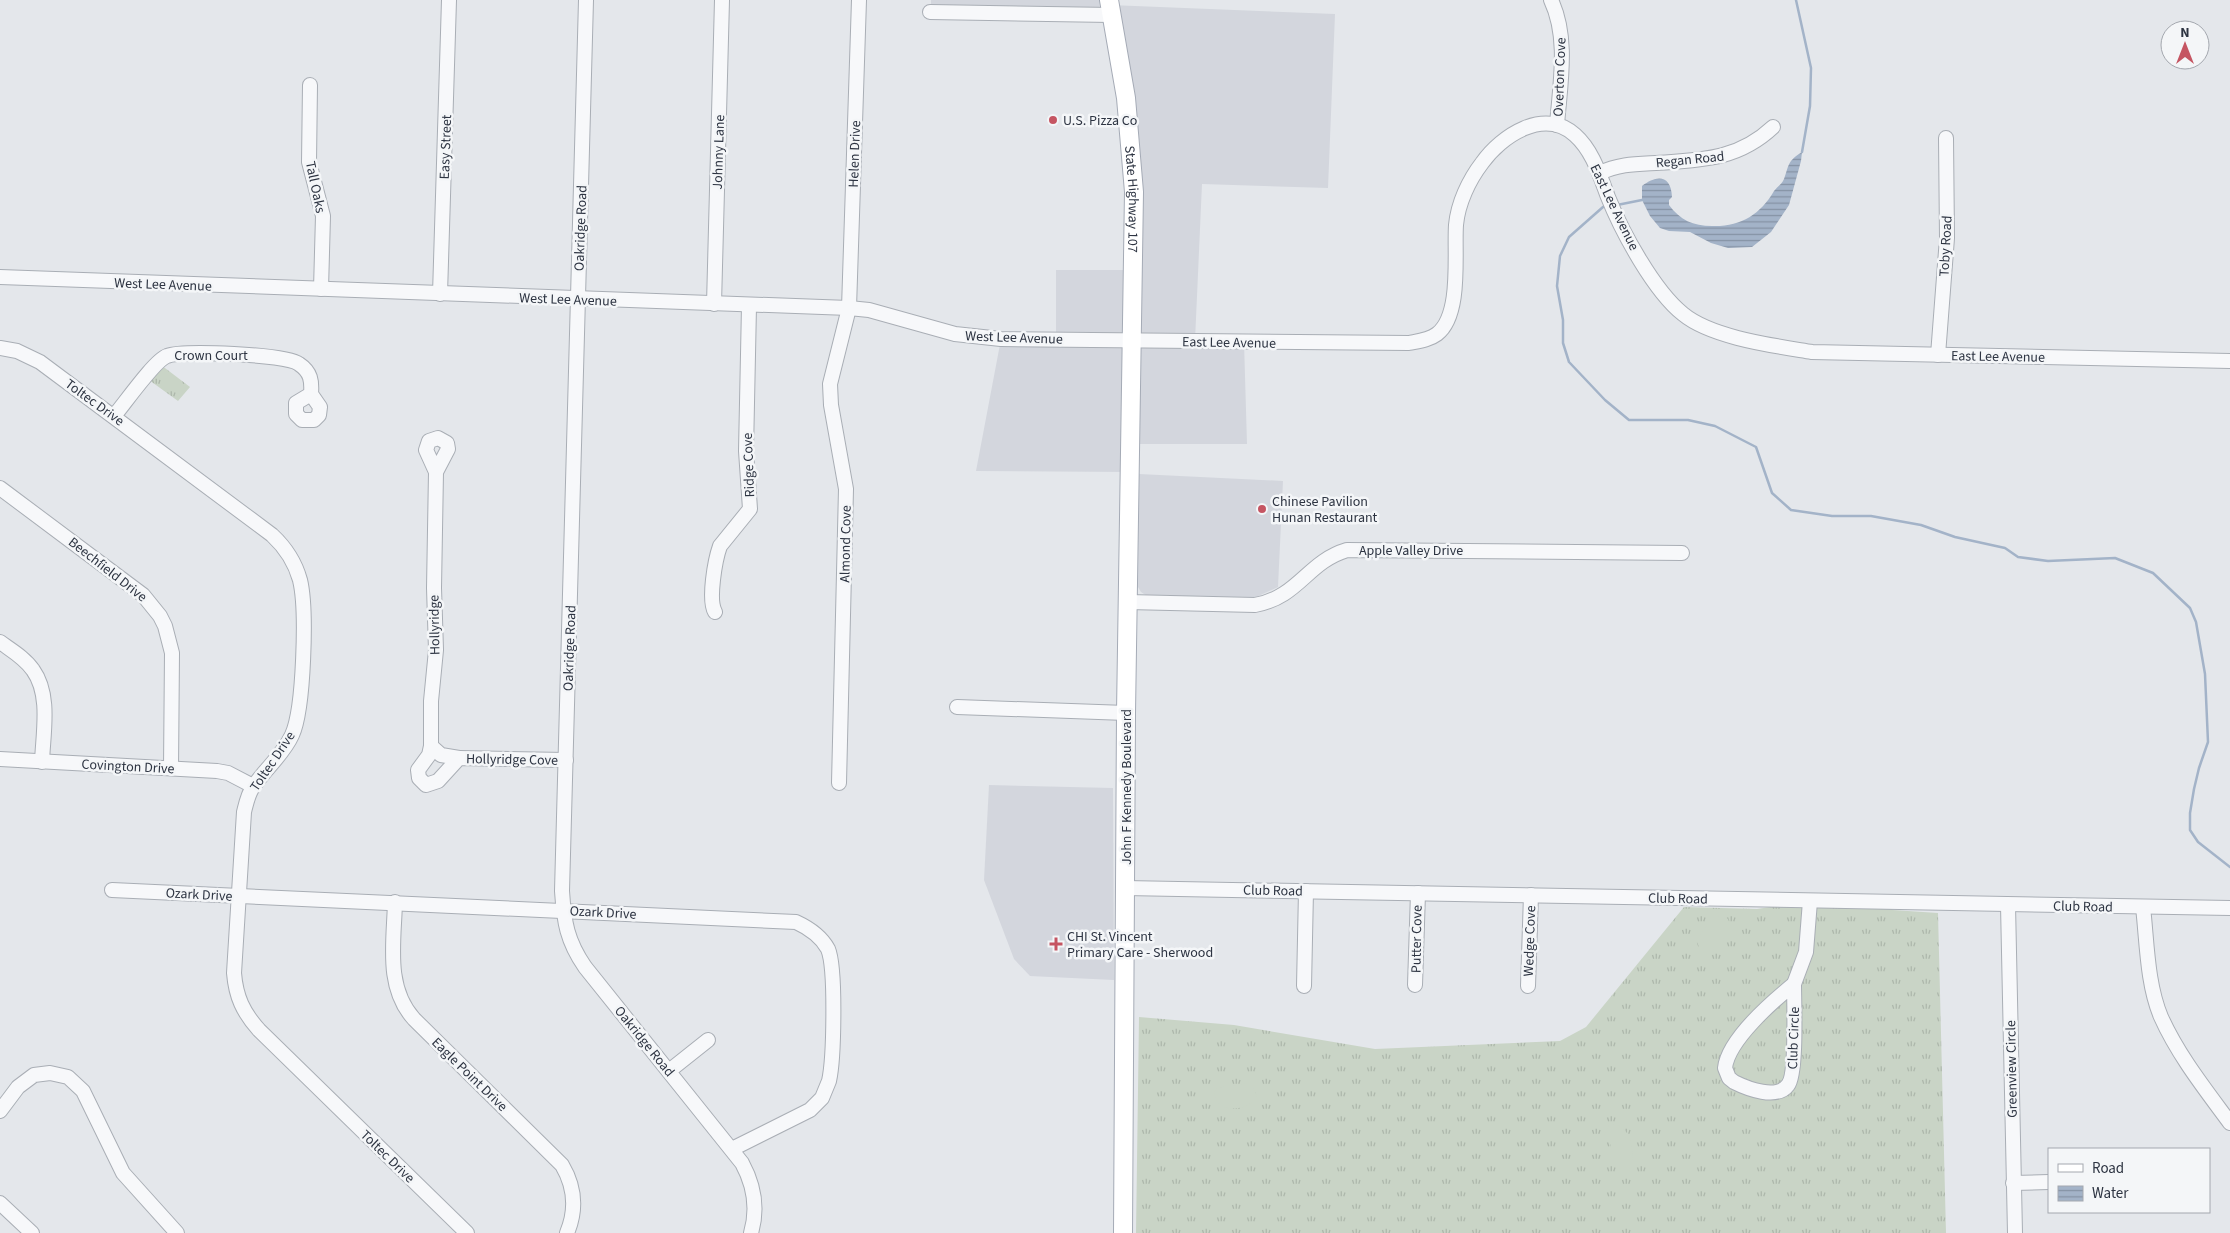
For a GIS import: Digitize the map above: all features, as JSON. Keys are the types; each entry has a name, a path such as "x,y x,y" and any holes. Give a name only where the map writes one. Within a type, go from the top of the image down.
{"main road":[{"name":"State Highway 107","path":"1110,7 1126,98 1132,158 1134,192 1132,341"},
{"name":"John F Kennedy Boulevard","path":"1123,1233 1126,713 1132,341"}],"street":[{"name":"Easy Street","path":"440,294 449,0"},
{"name":"Oakridge Road","path":"586,0 563,910 567,933 576,954 742,1163 751,1183 755,1210 755,1232"},
{"name":"Johnny Lane","path":"714,304 722,0"},
{"name":"Helen Drive","path":"849,308 859,0"},
{"name":"Overton Cove","path":"1551,0 1561,34 1557,125"},
{"path":"930,12 1110,7"},
{"name":"Tall Oaks","path":"310,85 309,162 323,216 321,290"},
{"name":"East Lee Avenue","path":"1132,341 1409,343 1429,338 1444,327 1452,311 1458,213 1479,166 1496,146 1518,130 1533,125 1557,125 1576,136 1590,155 1600,173 1608,198 1626,236 1664,294 1687,317 1710,329 1778,347 1812,352 2230,361"},
{"name":"Regan Road","path":"1600,173 1627,164 1700,160 1729,155 1755,142 1773,127"},
{"name":"Toby Road","path":"1938,355 1946,238 1946,138"},
{"name":"West Lee Avenue","path":"0,277 749,306 849,308 869,310 948,332 975,337 1132,341"},
{"name":"Ridge Cove","path":"715,612 712,605 712,590 717,553 720,546 750,509 746,451 749,306"},
{"name":"Almond Cove","path":"839,783 846,489 831,405 830,384 849,308"},
{"name":"Toltec Drive","path":"0,348 17,351 40,362 114,416 272,535 282,545 295,566 302,593 303,613 299,713 297,724 287,744 254,786 241,825 234,973 236,990 244,1011 259,1030 467,1233"},
{"name":"Crown Court","path":"114,416 161,359 174,354 246,355 292,360 309,374 312,381 311,394"},
{"name":"Hollyridge","path":"431,746 431,701 436,650 434,588 436,472"},
{"name":"Beechfield Drive","path":"0,488 139,591 160,616 170,640 172,653 171,768"},
{"name":"Apple Valley Drive","path":"1128,602 1255,605 1265,603 1293,589 1324,559 1347,550 1682,553"},
{"path":"0,642 30,666 39,680 43,696 42,762"},
{"path":"957,707 1126,713"},
{"path":"431,746 440,755 459,758"},
{"name":"Hollyridge Cove","path":"431,746 429,755 418,770 419,778 426,785 438,781 459,758 566,760"},
{"name":"Covington Drive","path":"0,759 217,770 228,773 254,786"},
{"name":"Club Road","path":"1126,888 2230,908"},
{"name":"Ozark Drive","path":"112,890 786,920 796,922 813,931 823,942 833,967 831,1074 819,1102 810,1110 732,1149"},
{"path":"1304,986 1306,891"},
{"name":"Putter Cove","path":"1415,985 1418,893"},
{"name":"Wedge Cove","path":"1528,986 1530,896"},
{"name":"Club Circle","path":"1794,984 1752,1022 1730,1054 1725,1068 1734,1082 1771,1093 1782,1090 1791,1080 1794,984 1806,952 1810,901"},
{"name":"Eagle Point Drive","path":"395,902 393,972 395,986 402,1003 414,1019 562,1165 571,1184 574,1200 571,1224 567,1233"},
{"name":"Greenview Circle","path":"2008,905 2015,1233"},
{"path":"2143,907 2152,978 2160,1016 2188,1065 2230,1123"},
{"path":"669,1071 708,1040"},
{"path":"0,1111 18,1087 34,1074 50,1073 68,1077 83,1091 123,1174 177,1233"},
{"path":"2013,1183 2048,1182"},
{"path":"0,1203 32,1233"}],"shaded area":[{"path":"931,0 1099,0 1100,9 931,5"},
{"path":"1110,5 1335,14 1328,188 1202,184 1195,341 1244,342 1247,444 1131,444 1130,472 976,471 1001,339 1056,340 1056,270 1133,270"},
{"path":"1139,474 1283,481 1278,587 1256,597 1147,596 1141,592 1138,587"},
{"path":"989,785 1113,788 1114,980 1030,976 1014,959 984,880"}],"green space":[{"path":"161,365 190,387 178,401 149,380"},
{"path":"1810,901 1884,902 1893,910 1938,913 1946,1233 1136,1233 1139,1017 1234,1025 1375,1049 1560,1041 1586,1027 1684,907 1757,909"},
{"path":"1722,915 1728,919 1732,930 1705,948 1699,947 1697,942 1701,934 1710,922"},
{"path":"1248,1083 1253,1087 1257,1096 1253,1102 1239,1108 1225,1107 1219,1104 1215,1091 1217,1088"},
{"path":"1614,1124 1624,1129 1630,1138 1633,1160 1625,1168 1615,1164 1610,1154 1611,1145 1604,1136 1609,1125"}],"water":[{"path":"1802,152 1789,205 1771,232 1752,247 1728,248 1711,243 1690,232 1669,231 1660,228 1650,216 1642,200 1642,186 1652,180 1662,179 1669,184 1671,189 1672,197 1669,200 1669,205 1682,218 1705,226 1722,226 1740,222 1756,213 1762,207 1783,181 1791,161"}],"waterway":[{"path":"1796,0 1811,68 1810,106 1802,152"},
{"path":"1617,205 1642,200"},
{"path":"1606,206 1569,237 1560,256 1557,286 1563,320 1563,343 1569,362 1605,400 1629,420 1688,420 1715,426 1756,447 1772,493 1791,510 1832,516 1871,516 1921,525 1955,537 2005,548 2018,557 2048,561 2115,558 2153,573 2190,608 2196,622 2205,674 2208,742 2194,789 2190,813 2190,830 2198,842 2230,867"}],"place":[{"name":"U.S. Pizza Co","path":"1053,120"},
{"name":"Chinese Pavilion Hunan Restaurant","path":"1262,509"},
{"name":"CHI St. Vincent Primary Care - Sherwood","path":"1056,944"}]}
